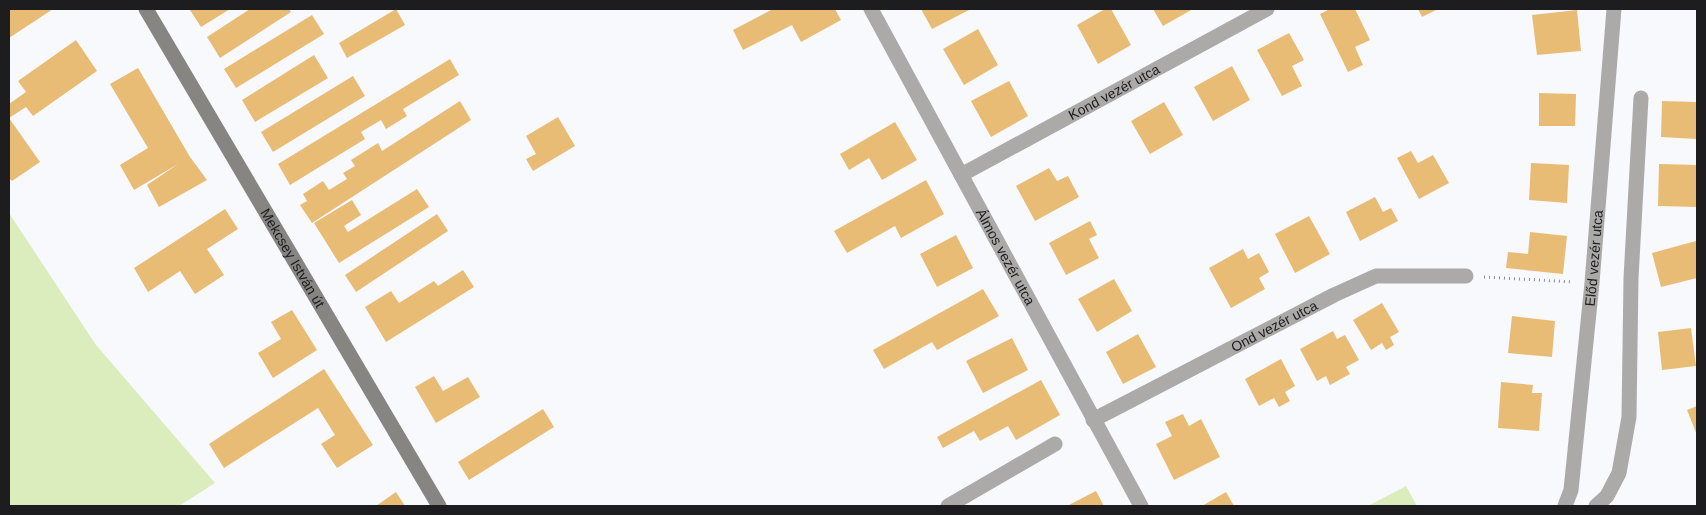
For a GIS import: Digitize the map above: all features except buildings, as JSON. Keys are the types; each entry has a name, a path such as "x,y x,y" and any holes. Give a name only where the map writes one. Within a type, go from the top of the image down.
{"street":[{"name":"Mekcsey István út","path":"146,9 439,506"},
{"name":"Álmos vezér utca","path":"871,9 1141,506"},
{"name":"Kond vezér utca","path":"961,175 1268,9"},
{"name":"Előd vezér utca","path":"1565,506 1571,490 1592,283 1614,9"},
{"path":"1596,506 1607,496 1619,473 1629,417 1632,278 1641,98"},
{"name":"Ond vezér utca","path":"1094,420 1334,295 1376,276 1466,276"},
{"path":"948,506 1055,444"}],"path":[{"path":"1466,276 1592,283"}],"green space":[{"path":"9,213 96,345 215,483 179,506 9,506"},
{"path":"1406,486 1417,506 1368,506"}]}
